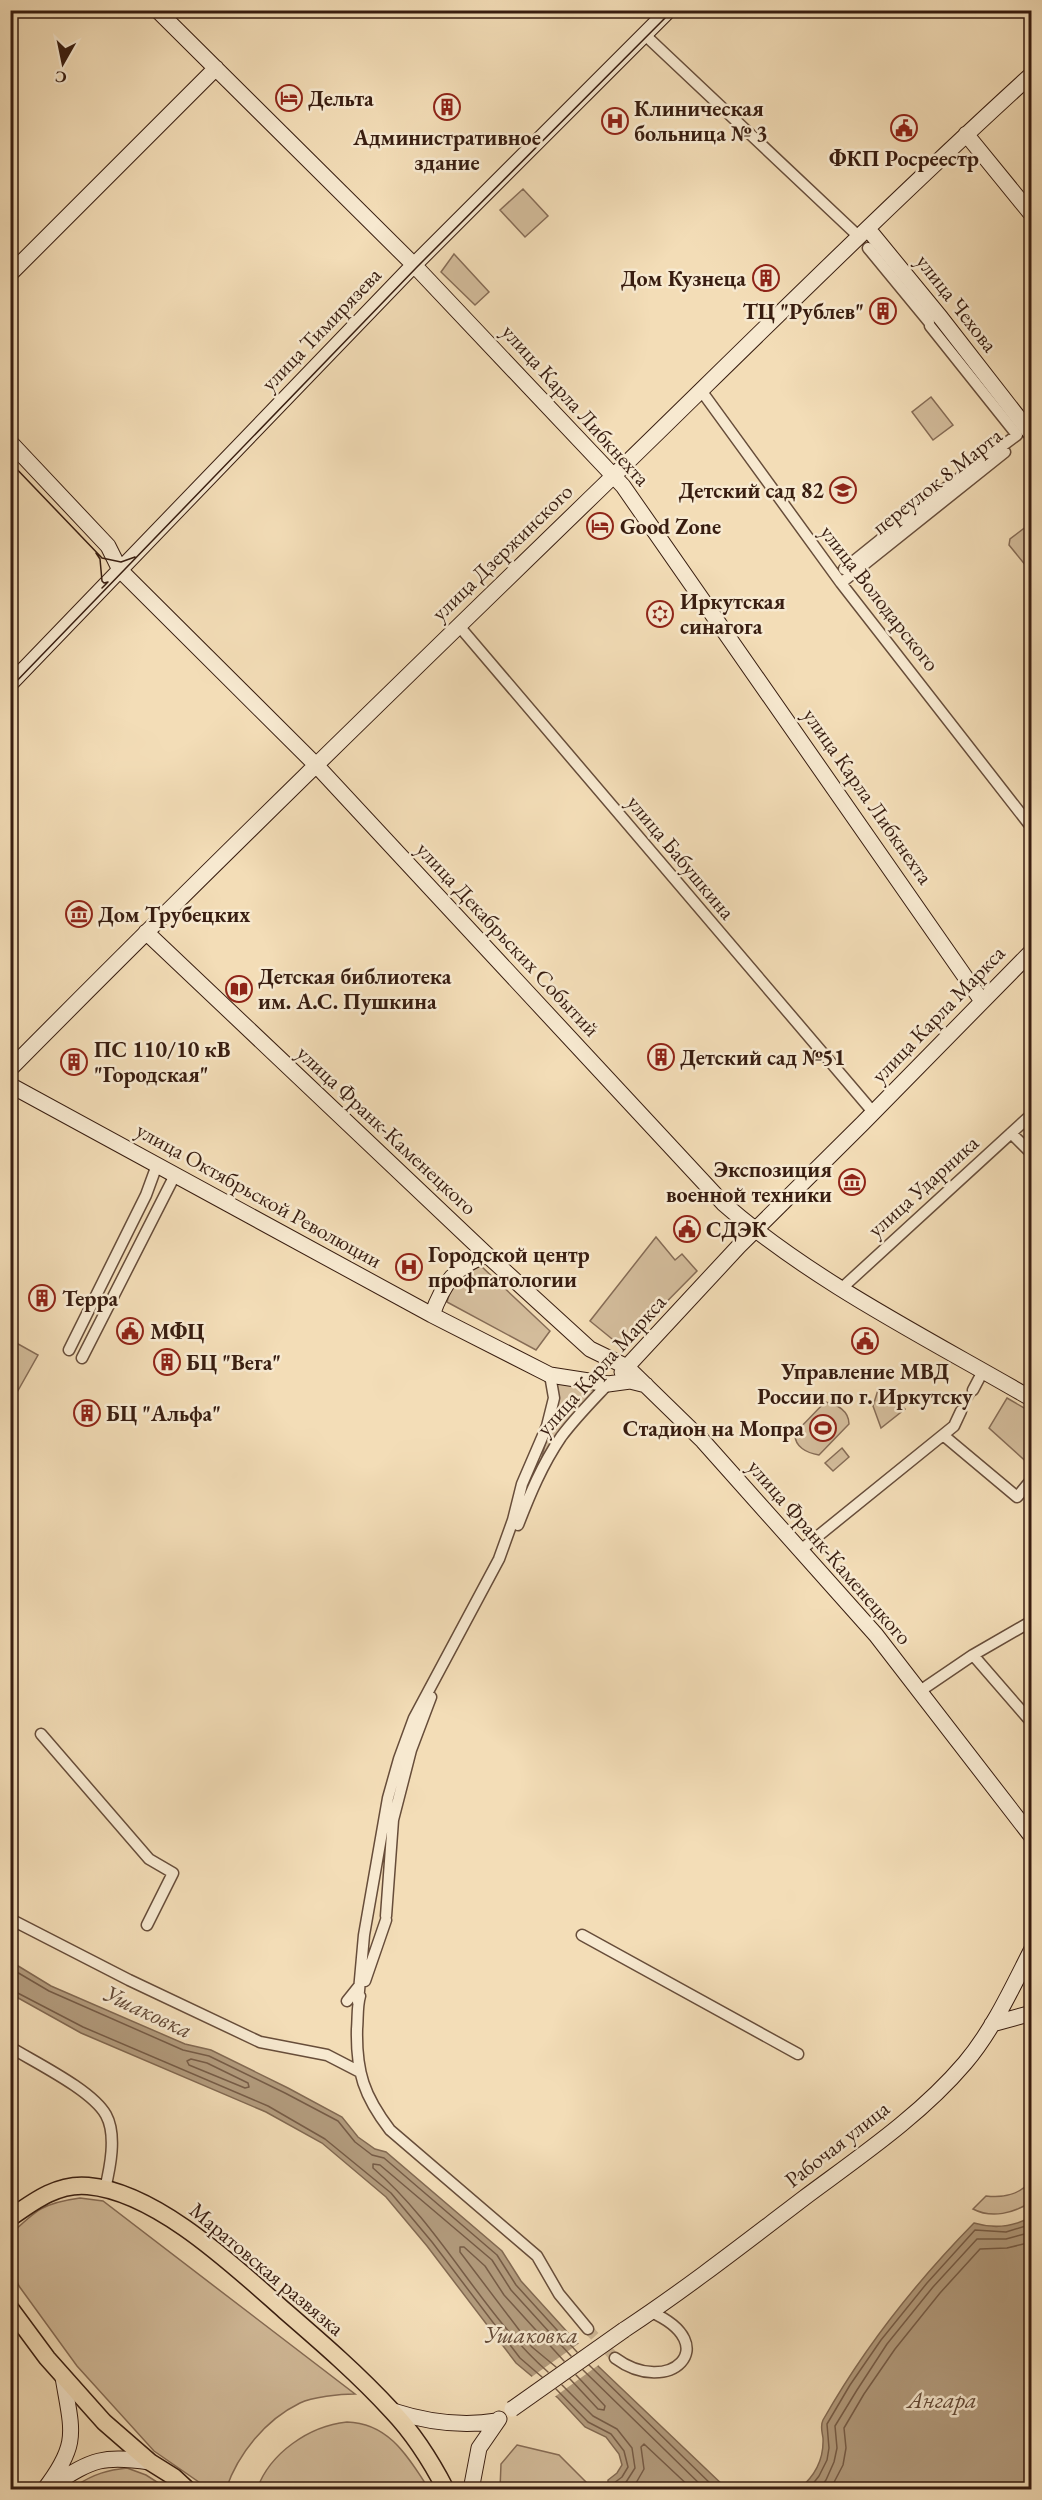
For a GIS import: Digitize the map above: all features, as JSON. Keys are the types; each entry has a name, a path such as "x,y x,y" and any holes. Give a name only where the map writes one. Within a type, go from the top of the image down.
{"main road":[{"name":"улица Карла Либкнехта","path":"157,10 414,265 613,476 778,706 982,1000"},
{"name":"улица Тимирязева","path":"10,684 414,265 669,10"},
{"path":"10,274 216,68"},
{"name":"улица Дзержинского","path":"10,1069 146,932 861,230 1032,74"},
{"path":"966,134 1032,215"},
{"name":"улица Чехова","path":"861,230 941,318 1031,434"},
{"name":"улица Декабрьских Событий","path":"10,442 108,546 120,570 316,765 723,1203 755,1230 842,1288 1032,1399"},
{"name":"улица Франк-Каменецкого","path":"146,932 487,1256 578,1338 601,1356 627,1367 703,1441 802,1549 876,1635 1032,1837"},
{"name":"улица Карла Маркса","path":"608,1384 627,1367 755,1230 1032,951"},
{"name":"улица Октябрьской Революции","path":"10,1085 432,1315 550,1375 608,1384 630,1381 646,1385"},
{"path":"432,1315 451,1277 468,1262 487,1256"},
{"path":"588,1381 600,1377 604,1370 601,1356"},
{"name":"Рабочая улица","path":"471,2490 479,2448 497,2421 714,2267 906,2119 957,2072 992,2024 1032,1949"},
{"path":"992,2024 1032,2013"},
{"name":"Маратовская развязка","path":"10,2218 55,2190 76,2186 120,2192 168,2217 231,2264 354,2371 393,2411 425,2452 446,2490"},
{"path":"10,2308 63,2377 104,2422 150,2462 174,2477 188,2490"},
{"path":"45,2490 62,2466 69,2450 72,2430 63,2377"},
{"path":"393,2411 415,2419 448,2424 497,2421"},
{"path":"45,2490 74,2471 100,2460 122,2458 150,2462"}],"street":[{"path":"645,34 861,230"},
{"path":"844,569 931,499 1017,435 868,248"},
{"name":"улица Володарского","path":"700,389 841,583 1032,828"},
{"name":"переулок 8 Марта","path":"841,583 1031,434"},
{"name":"улица Бабушкина","path":"459,626 873,1113"},
{"name":"улица Ударника","path":"842,1288 1032,1114"},
{"path":"1011,1133 1032,1154"},
{"path":"69,1350 146,1195 157,1165"},
{"path":"82,1358 175,1175"},
{"path":"973,1390 983,1371"},
{"path":"550,1375 554,1398 546,1426 522,1484 513,1520 499,1558 414,1718 399,1759 388,1798 368,1916 360,1986 352,2001 360,2072 363,2086 373,2108 390,2130 537,2256 559,2294 588,2329"},
{"name":"улица Карла Маркса","path":"352,2001 386,1918 393,1820 411,1749 432,1696 499,1571 530,1491 548,1457 562,1435 608,1384"},
{"path":"802,1549 954,1426 961,1411"},
{"path":"943,1435 1017,1497 1032,1479"},
{"path":"920,1691 973,1655 1032,1621"},
{"path":"973,1655 1032,1724"},
{"path":"43,1737 149,1859 173,1873 147,1925"},
{"path":"368,1916 370,1910 376,1908 382,1909 386,1918"},
{"path":"10,1916 14,1921 129,1980 260,2042 327,2055 360,2072"},
{"path":"582,1935 798,2054"},
{"path":"10,2047 92,2099 106,2116 111,2141 105,2189"},
{"path":"615,2358 631,2366 656,2372 669,2371 680,2364 686,2353 683,2337 671,2323 651,2312"}],"shaded area":[{"path":"523,189 548,216 525,237 500,210"},
{"path":"454,254 489,292 475,305 441,272"},
{"path":"931,397 953,425 933,440 912,412"},
{"path":"1031,523 1031,572 1009,545 1010,539"},
{"path":"656,1237 675,1260 682,1254 697,1271 622,1347 590,1321"},
{"path":"481,1266 550,1331 536,1350 447,1302 458,1279 468,1271"},
{"path":"11,1340 38,1355 11,1403"},
{"path":"554,1380 600,1388 540,1464 557,1399"},
{"path":"878,1390 905,1409 881,1428 873,1406"},
{"path":"1007,1398 1031,1412 1031,1466 989,1428"},
{"name":"Стадион на Мопра","path":"825,1402 842,1409 847,1415 849,1424 819,1455 810,1453 799,1446 795,1433"},
{"path":"842,1448 849,1457 833,1471 825,1463"},
{"path":"1031,2181 1031,2202 1024,2206 1010,2212 995,2214 973,2209 986,2196 1011,2194 1021,2190"},
{"path":"80,2198 103,2201 355,2394 326,2396 305,2401 287,2410 254,2439 238,2463 226,2489 209,2489 154,2451 77,2366 19,2286 11,2268 10,2235 27,2219 48,2205"},
{"path":"347,2422 375,2428 386,2435 405,2454 429,2489 257,2489 271,2464 293,2443 319,2429"},
{"path":"517,2445 559,2455 593,2489 500,2489 501,2464"},
{"path":"127,2468 146,2475 168,2489 81,2489 77,2485 101,2473"}],"water":[{"name":"Ушаковка","path":"10,1961 51,1986 185,2044 211,2050 342,2117 358,2137 375,2149 386,2152 502,2251 521,2281 599,2367 727,2489 608,2489 608,2480 617,2473 622,2465 619,2454 606,2437 585,2427 558,2398 516,2363 427,2246 386,2197 322,2143 266,2112 81,2033 11,1994"},
{"name":"Ангара","path":"1031,2217 1031,2489 799,2489 810,2478 820,2460 823,2446 822,2422 856,2367 912,2292 974,2223 1003,2226"}],"pier":[{"path":"581,2342 600,2364 553,2398 530,2378"}],"tunnel":[{"path":"961,1411 973,1390"},
{"path":"588,2329 615,2358"}],"tram line":[{"path":"10,688 417,267 673,10"},
{"path":"10,462 102,558 121,562 135,557"},
{"path":"96,553 100,559 102,581 108,582 102,588"}],"place":[{"name":"Дельта","path":"289,98"},
{"name":"Административное здание","path":"447,107"},
{"name":"Клиническая больница № 3","path":"615,121"},
{"name":"ФКП Росреестр","path":"904,128"},
{"name":"Дом Кузнеца","path":"766,278"},
{"name":"ТЦ \"Рублев\"","path":"883,311"},
{"name":"Детский сад 82","path":"843,490"},
{"name":"Good Zone","path":"600,526"},
{"name":"Иркутская синагога","path":"660,614"},
{"name":"Дом Трубецких","path":"79,914"},
{"name":"Детская библиотека им. А.С. Пушкина","path":"239,989"},
{"name":"Детский сад №51","path":"661,1057"},
{"name":"ПС 110/10 кВ \"Городская\"","path":"74,1062"},
{"name":"Экспозиция военной техники","path":"852,1182"},
{"name":"СДЭК","path":"687,1229"},
{"name":"Городской центр профпатологии","path":"409,1267"},
{"name":"Терра","path":"42,1298"},
{"name":"МФЦ","path":"130,1331"},
{"name":"Управление МВД России по г. Иркутску","path":"865,1341"},
{"name":"БЦ \"Вега\"","path":"167,1362"},
{"name":"БЦ \"Альфа\"","path":"87,1413"},
{"name":"Стадион на Мопра","path":"823,1428"}]}
